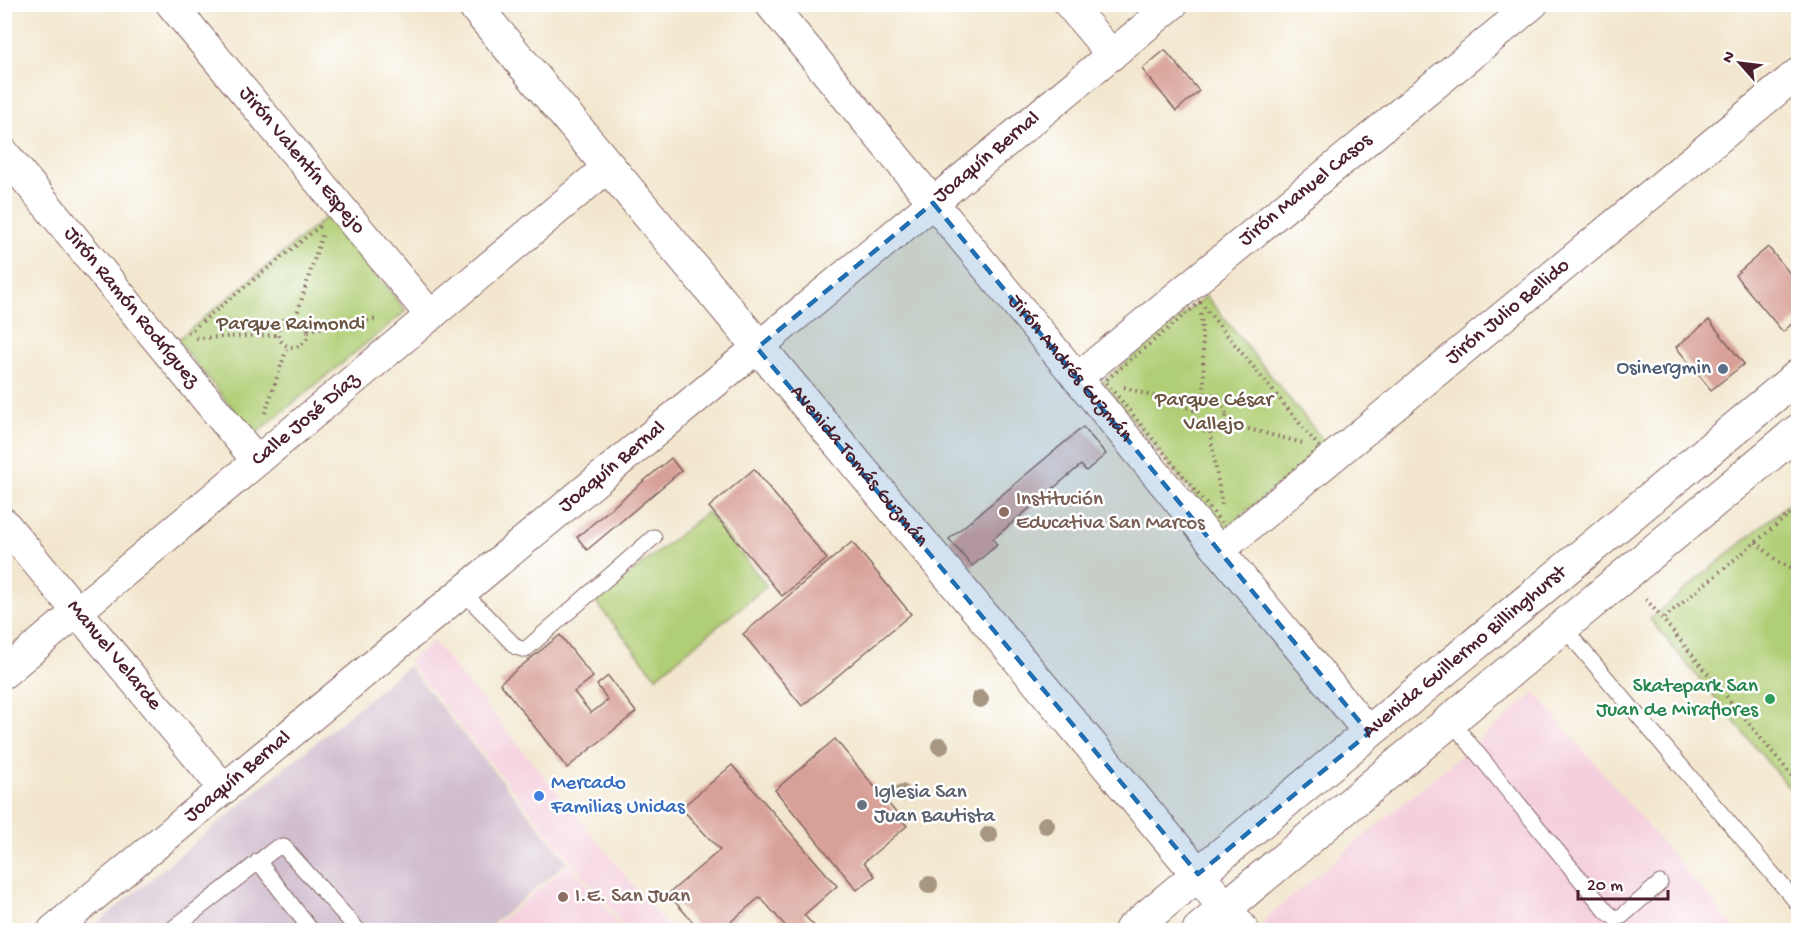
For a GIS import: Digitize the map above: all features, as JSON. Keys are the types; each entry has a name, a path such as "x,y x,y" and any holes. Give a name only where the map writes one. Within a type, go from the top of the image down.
{"main road":[{"name":"Avenida Tomás Guzmán","path":"473,4 757,348 1198,874 1233,920"},
{"name":"Avenida Guillermo Billinghurst","path":"1131,930 1798,376"},
{"name":"Avenida Guillermo Billinghurst","path":"1199,930 1233,920 1451,720 1798,431"}],"street":[{"name":"Jirón Valentín Espejo","path":"171,4 431,316"},
{"name":"Jirón Andrés Guzmán","path":"770,4 933,203 1091,380 1222,539 1369,733"},
{"path":"1069,4 1112,55"},
{"name":"Joaquín Bernal","path":"57,929 1173,4"},
{"name":"Jirón Manuel Casos","path":"1091,380 1194,295 1533,4"},
{"name":"Jirón Julio Bellido","path":"1222,539 1798,73"},
{"name":"Jirón Ramón Rodríguez","path":"4,153 173,345 257,461"},
{"name":"Calle José Díaz","path":"4,673 608,167"},
{"name":"Manuel Velarde","path":"4,523 224,789"}],"lane":[{"path":"463,592 516,647 525,650 654,537"},
{"path":"1563,627 1798,904"},
{"path":"1451,720 1607,912 1615,918 1622,916 1660,884"},
{"path":"171,930 258,861 276,848 284,847 358,930"},
{"path":"258,861 311,930"}],"path":[{"path":"173,345 327,220 296,318"},
{"path":"1091,380 1194,295"},
{"path":"1194,295 1205,400"},
{"path":"1194,295 1325,454"},
{"path":"287,318 302,320 308,330 306,340 299,345 285,344 279,335 281,323 287,318"},
{"path":"308,330 383,318"},
{"path":"173,345 279,335"},
{"path":"257,461 258,435 288,345"},
{"path":"1091,380 1195,410"},
{"path":"1091,380 1222,539"},
{"path":"1205,400 1213,400 1222,405 1226,415 1225,423 1220,429 1204,432 1194,420 1195,410 1205,400"},
{"path":"1225,423 1325,454"},
{"path":"1210,432 1222,539"},
{"path":"1222,539 1325,454"},
{"path":"1798,507 1664,618 1798,783"},
{"path":"1756,542 1777,561 1798,571"}],"highlighted area":[{"path":"933,203 1369,733 1198,874 757,348"}],"shaded area":[{"name":"Mercado Familias Unidas","path":"433,641 670,930 628,930 408,662"},
{"path":"408,666 568,862 485,930 89,930"},
{"path":"1535,693 1736,930 1265,930 1264,920"},
{"name":"I.E. San Juan","path":"570,864 624,930 489,930"}],"green space":[{"name":"Parque Raimondi","path":"329,215 406,311 254,435 177,340"},
{"name":"Parque César Vallejo","path":"1206,296 1327,445 1223,530 1102,382"},
{"path":"1798,496 1798,799 1650,619"},
{"path":"707,512 767,586 656,677 596,602"}],"building":[{"path":"1165,50 1199,91 1176,111 1142,69"},
{"path":"1768,247 1798,283 1798,318 1783,332 1735,275"},
{"path":"1709,320 1744,364 1711,390 1676,347"},
{"name":"Institución Educativa San Marcos","path":"1083,427 1106,454 1086,471 1081,465 993,539 997,545 972,566 949,539"},
{"path":"671,458 681,471 587,550 577,537"},
{"path":"754,469 827,559 782,596 709,507"},
{"path":"852,542 911,614 802,706 743,634"},
{"path":"560,635 593,677 574,692 591,713 608,700 597,685 608,676 636,712 567,768 500,683"},
{"path":"835,739 907,826 864,862 875,876 857,890 775,790"},
{"path":"732,765 837,886 804,915 818,930 789,930 760,897 721,930 700,930 668,894 720,850 681,808"}],"place":[{"name":"Osinergmin","path":"1723,369"},
{"name":"Institución Educativa San Marcos","path":"1004,512"},
{"name":"Skatepark San Juan de Miraflores","path":"1770,699"},
{"name":"Mercado Familias Unidas","path":"539,796"},
{"name":"Iglesia San Juan Bautista","path":"862,805"},
{"name":"I.E. San Juan","path":"563,897"}]}
